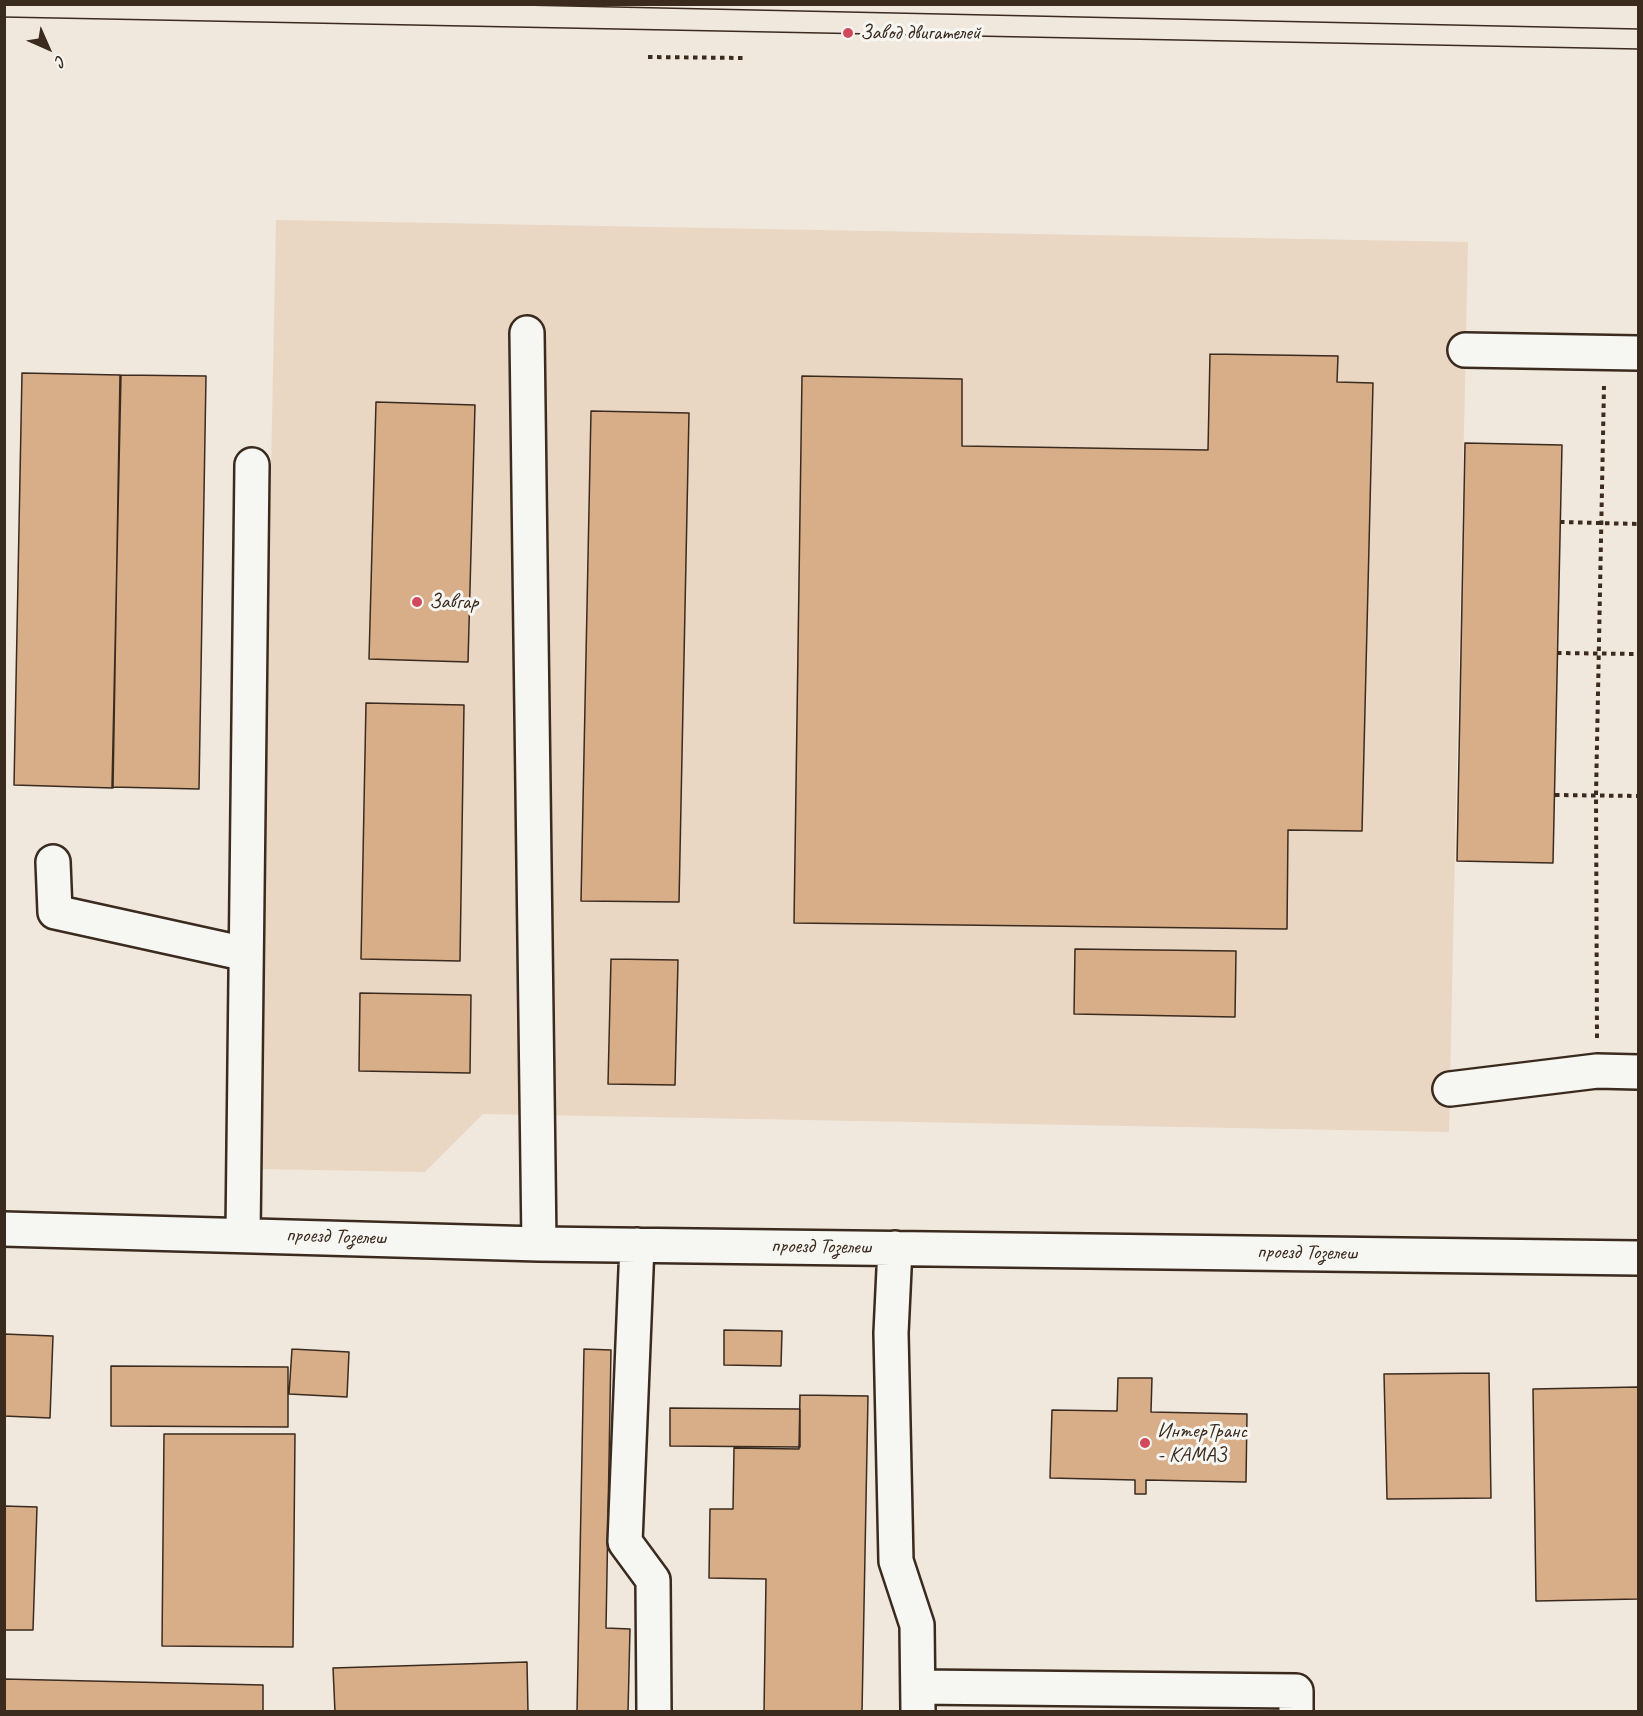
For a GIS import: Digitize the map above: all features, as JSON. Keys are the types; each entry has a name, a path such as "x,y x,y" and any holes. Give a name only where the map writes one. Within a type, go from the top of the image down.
{"street":[{"path":"527,333 538,1244"},
{"path":"1465,350 1638,353"},
{"path":"243,1234 252,465"},
{"path":"53,862 56,912 246,954"},
{"path":"1450,1089 1597,1071 1638,1072"},
{"name":"проезд Тозелеш","path":"4,1230 243,1234 538,1244 1638,1258"},
{"path":"637,1245 625,1542 653,1580 654,1712"},
{"path":"895,1248 891,1333 896,1562 918,1625 918,1699 1296,1692 1296,1712"}],"path":[{"path":"648,57 744,58"},
{"path":"1597,1071 1596,795 1605,352"},
{"path":"1560,522 1638,524"},
{"path":"1557,653 1638,654"},
{"path":"1555,795 1638,796"}],"shaded area":[{"path":"276,220 1468,242 1449,1132 483,1114 425,1172 257,1169"}],"building":[{"path":"1210,354 1338,356 1337,382 1373,383 1362,831 1288,830 1287,929 794,923 802,376 962,379 962,446 1208,450"},
{"path":"22,373 120,375 113,788 14,785"},
{"path":"121,375 206,376 199,789 112,787"},
{"path":"376,402 475,405 468,662 369,659"},
{"path":"591,411 689,413 679,902 581,901"},
{"path":"1465,443 1562,445 1553,863 1457,861"},
{"path":"366,703 464,705 460,961 361,959"},
{"path":"1075,949 1236,951 1235,1017 1074,1014"},
{"path":"611,959 678,960 675,1085 608,1084"},
{"path":"360,993 471,995 470,1073 359,1071"},
{"path":"724,1330 782,1331 781,1366 724,1365"},
{"path":"4,1334 53,1336 50,1418 4,1416"},
{"path":"292,1349 349,1352 347,1397 289,1394"},
{"path":"584,1349 611,1350 606,1628 630,1629 628,1712 577,1712"},
{"path":"111,1366 288,1367 288,1427 111,1426"},
{"path":"1489,1373 1491,1498 1387,1499 1384,1374"},
{"path":"1118,1378 1152,1378 1151,1412 1247,1414 1246,1482 1146,1480 1146,1494 1135,1494 1135,1480 1050,1478 1052,1410 1117,1411"},
{"path":"1638,1387 1638,1599 1536,1601 1533,1389"},
{"path":"800,1395 868,1396 862,1712 764,1712 766,1579 709,1578 710,1509 733,1509 734,1448 799,1449"},
{"path":"670,1408 800,1409 800,1447 670,1446"},
{"path":"164,1434 295,1434 293,1647 162,1646"},
{"path":"4,1506 37,1507 33,1630 4,1630"},
{"path":"527,1662 528,1712 335,1712 333,1668"},
{"path":"4,1679 263,1685 263,1712 4,1712"}],"tram line":[{"path":"476,4 1638,29"},
{"path":"4,17 1638,49"}],"place":[{"name":"Завод двигателей","path":"848,33"},
{"name":"Завгар","path":"417,602"},
{"name":"ИнтерТранс - КАМАЗ","path":"1145,1443"}]}
